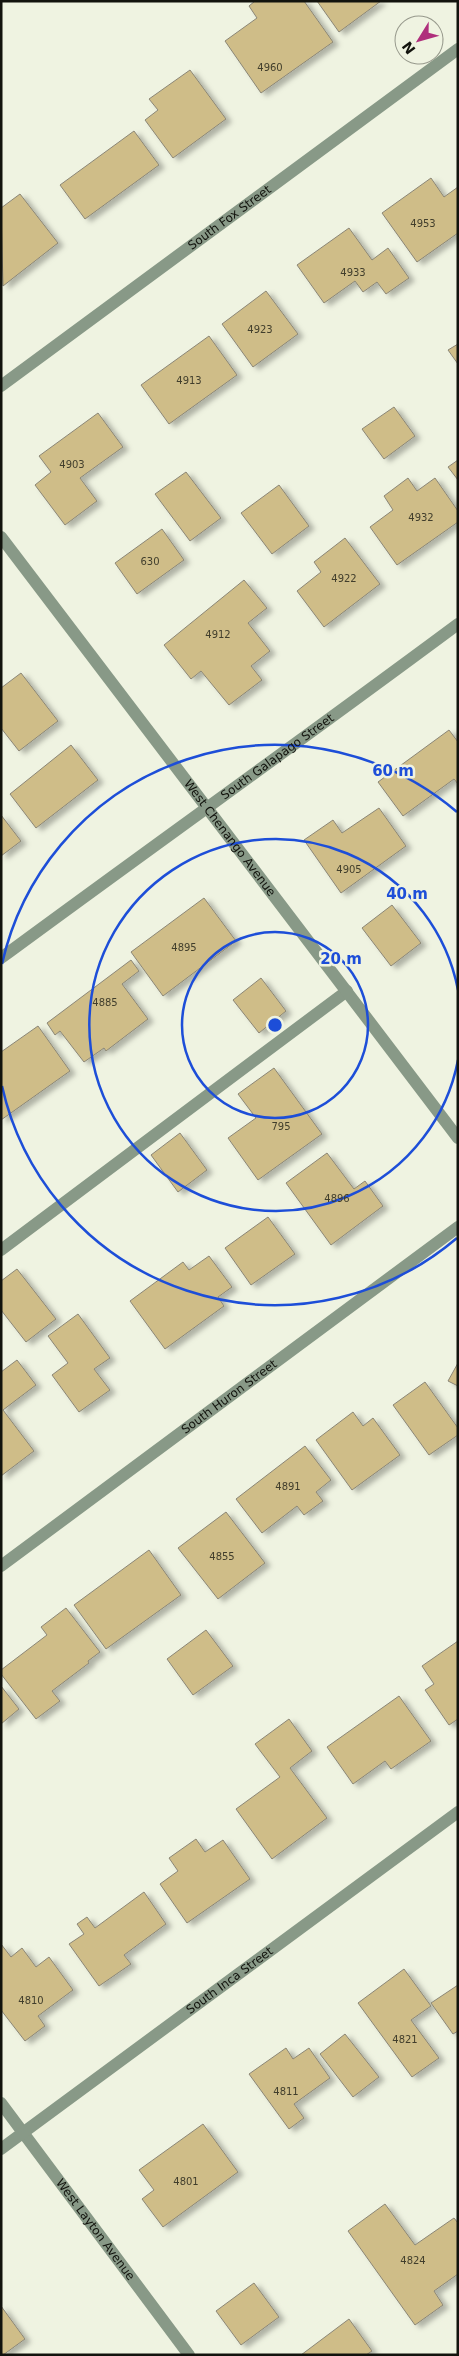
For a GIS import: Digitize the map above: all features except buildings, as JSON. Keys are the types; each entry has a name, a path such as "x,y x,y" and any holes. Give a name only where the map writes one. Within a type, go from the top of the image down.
{"street":[{"name":"South Fox Street","path":"1,386 458,50"},
{"name":"West Chenango Avenue","path":"1,537 458,1138"},
{"name":"South Galapago Street","path":"1,958 206,806 260,770 458,624"},
{"path":"1,1250 347,992"},
{"name":"South Huron Street","path":"1,1566 458,1227"},
{"name":"South Inca Street","path":"1,2149 458,1812"},
{"name":"West Layton Avenue","path":"1,2103 189,2355"}]}
